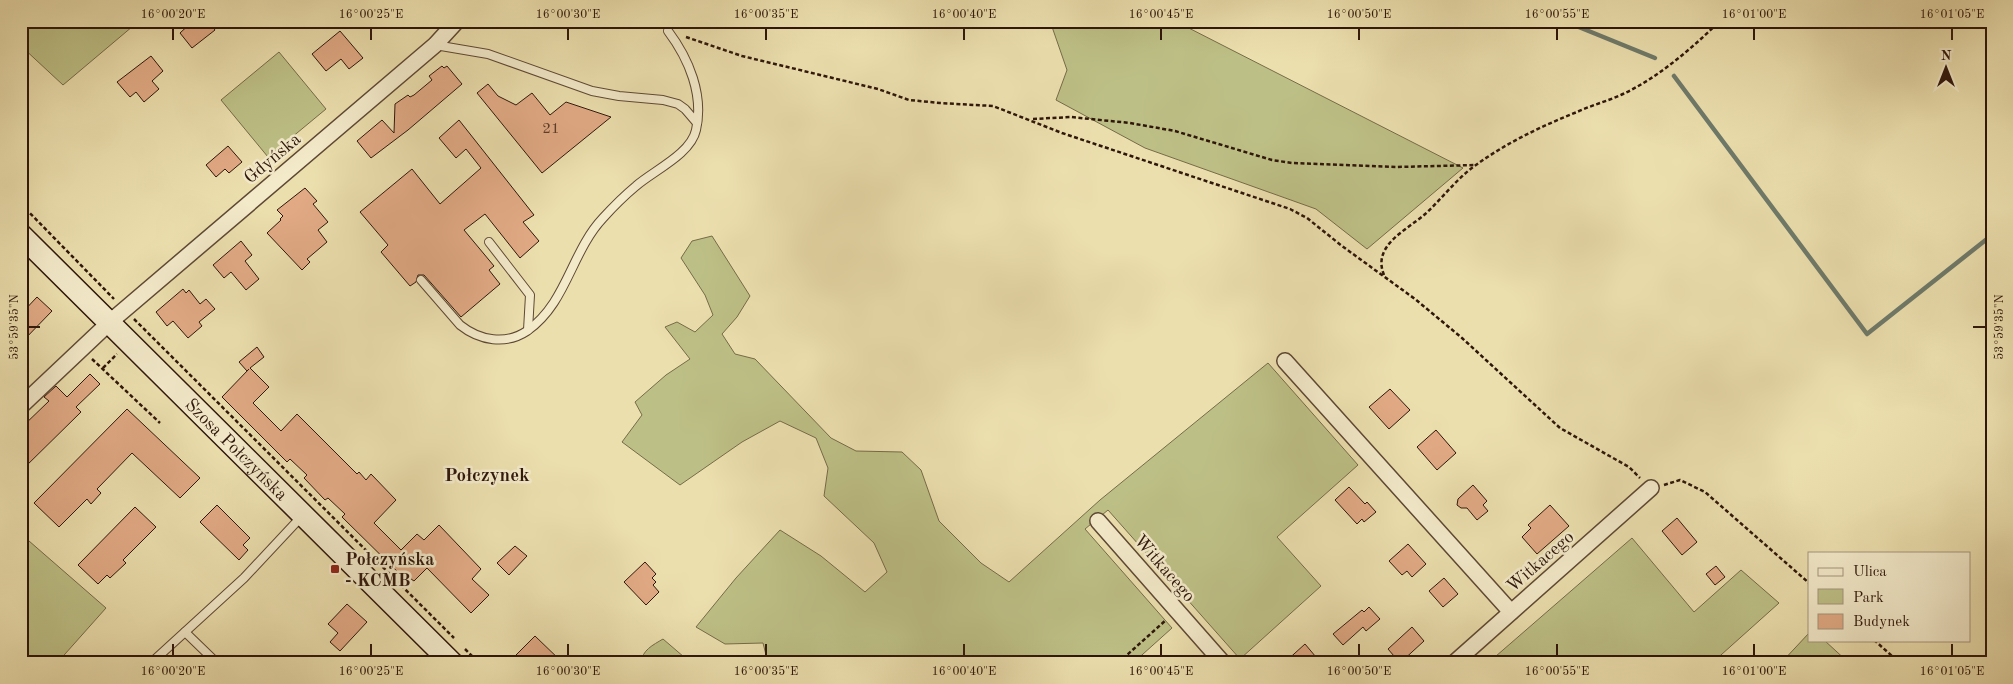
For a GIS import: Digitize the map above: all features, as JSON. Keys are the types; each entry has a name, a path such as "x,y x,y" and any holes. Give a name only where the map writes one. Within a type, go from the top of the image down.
{"main road":[{"name":"Szosa Połczyńska","path":"21,235 117,316 303,515 452,663"}],"street":[{"name":"Gdyńska","path":"21,406 117,316 435,45 457,21"},
{"path":"1285,361 1511,612"},
{"name":"Witkacego","path":"1454,663 1652,488"},
{"name":"Witkacego","path":"1098,521 1223,663"}],"lane":[{"path":"421,280 460,325 476,335 494,340 504,339 528,330 546,316 559,295 592,230 636,186 682,152 691,142 696,132 696,91 689,64 668,31"},
{"path":"435,45 488,54 592,91 619,96 663,100 678,104 697,123"},
{"path":"489,242 530,296 528,330"},
{"path":"151,663 244,578 303,515"},
{"path":"185,632 217,663"}],"path":[{"path":"642,21 742,56 878,89 910,100 940,104 993,106 1032,119 1062,133 1290,209 1307,218 1415,299 1462,338 1560,428 1629,467 1652,488 1680,480 1705,492 1808,582"},
{"path":"1385,277 1381,262 1384,250 1392,240 1425,214 1476,165 1533,132 1623,94 1681,56 1720,21"},
{"path":"1032,119 1070,118 1130,122 1174,132 1272,160 1292,163 1396,167 1476,165"},
{"path":"21,204 117,316 479,663"},
{"path":"82,349 160,423"},
{"path":"1118,663 1177,610"},
{"path":"1876,642 1900,663"}],"green space":[{"path":"21,21 139,21 63,85 21,46"},
{"path":"1050,21 1175,21 1463,168 1367,249 1316,209 1145,148 1056,100 1067,70"},
{"path":"279,52 326,109 268,157 221,100"},
{"path":"712,236 750,296 737,317 722,334 735,354 755,359 831,438 856,451 902,452 921,470 939,521 981,563 1009,582 1100,500 1268,363 1358,465 1277,537 1321,586 1240,659 1108,510 1085,529 1172,628 1133,663 768,663 763,643 725,644 696,627 736,578 780,530 821,556 865,592 887,572 874,543 824,496 828,468 816,438 780,421 742,442 680,485 622,442 642,415 635,402 666,375 690,359 665,327 677,322 695,332 713,315 705,295 681,258 692,241"},
{"path":"21,534 106,608 57,663 21,663"},
{"path":"1632,538 1694,612 1741,570 1779,603 1712,663 1488,663"},
{"path":"1808,634 1808,642 1826,642 1849,663 1781,663"},
{"path":"663,639 691,663 641,663 646,651"}],"building":[{"path":"193,21 208,21 215,30 192,48 180,33"},
{"path":"340,31 363,58 349,69 341,59 326,71 312,54"},
{"path":"151,56 163,71 152,81 159,89 144,102 136,92 130,97 117,82"},
{"path":"442,66 444,68 447,66 462,84 408,130 371,158 357,141 382,120 394,133 395,104 408,95 410,97 414,95 432,80 429,76"},
{"path":"488,84 498,96 516,105 532,93 550,115 566,102 611,117 542,173 477,93"},
{"path":"459,120 534,215 523,222 539,241 520,258 485,214 464,230 494,266 489,270 500,284 461,317 424,275 418,275 416,282 410,286 381,252 388,245 360,212 412,169 440,204 481,168 466,149 456,158 439,138"},
{"path":"228,146 242,162 229,173 225,169 216,177 206,165"},
{"path":"305,188 317,201 313,204 328,222 318,230 327,242 307,259 310,262 302,270 267,233 283,216 277,210"},
{"path":"241,241 252,255 245,261 259,279 246,290 231,272 224,278 213,265"},
{"path":"183,289 186,293 189,290 200,304 206,299 215,309 199,322 202,326 188,338 173,321 167,326 156,312"},
{"path":"37,297 52,311 21,343 21,314"},
{"path":"257,347 264,357 250,368 269,387 253,403 281,431 297,414 357,474 359,472 366,480 371,474 396,500 374,523 401,550 417,534 424,540 439,525 481,569 472,579 489,595 471,613 427,568 414,581 411,579 408,582 342,517 345,514 328,498 325,500 304,478 307,475 290,459 287,462 222,397 249,369 247,371 239,362"},
{"path":"90,374 100,384 76,407 81,412 21,471 21,428 49,401 44,397 56,386 67,397"},
{"path":"1390,389 1410,410 1389,429 1369,407"},
{"path":"127,409 200,478 180,498 132,453 97,489 101,493 91,504 87,499 59,527 34,503"},
{"path":"1436,430 1456,453 1437,470 1417,447"},
{"path":"1473,485 1487,501 1483,505 1488,511 1477,520 1467,508 1461,508 1457,505 1458,499"},
{"path":"1349,487 1365,504 1367,502 1376,512 1364,522 1362,519 1357,524 1335,500"},
{"path":"217,505 250,538 243,545 248,550 239,560 200,522"},
{"path":"1550,505 1569,526 1537,554 1522,537 1531,528 1528,525"},
{"path":"135,507 156,527 123,560 126,563 110,578 107,575 98,584 78,565"},
{"path":"1677,518 1697,542 1682,555 1662,531"},
{"path":"1408,544 1426,564 1412,577 1407,571 1402,575 1389,561"},
{"path":"515,546 527,556 509,575 497,563"},
{"path":"645,562 656,574 652,578 656,582 653,585 659,592 646,605 624,582"},
{"path":"1716,566 1725,577 1715,585 1706,574"},
{"path":"1444,578 1458,594 1443,607 1429,591"},
{"path":"347,604 367,622 340,651 330,642 338,633 328,624"},
{"path":"1369,607 1380,619 1366,631 1363,627 1343,645 1333,634 1362,610 1364,612"},
{"path":"1412,627 1424,641 1400,663 1388,649"},
{"path":"535,636 563,663 536,663 530,657 512,659"},
{"path":"1305,644 1321,663 1284,663"}],"waterway":[{"path":"1564,21 1655,58"},
{"path":"1674,76 1867,334 1992,235"}],"place":[{"name":"Połczyńska - KCMB","path":"335,569"}],"district":[{"name":"Połczynek","path":"487,474"}]}
